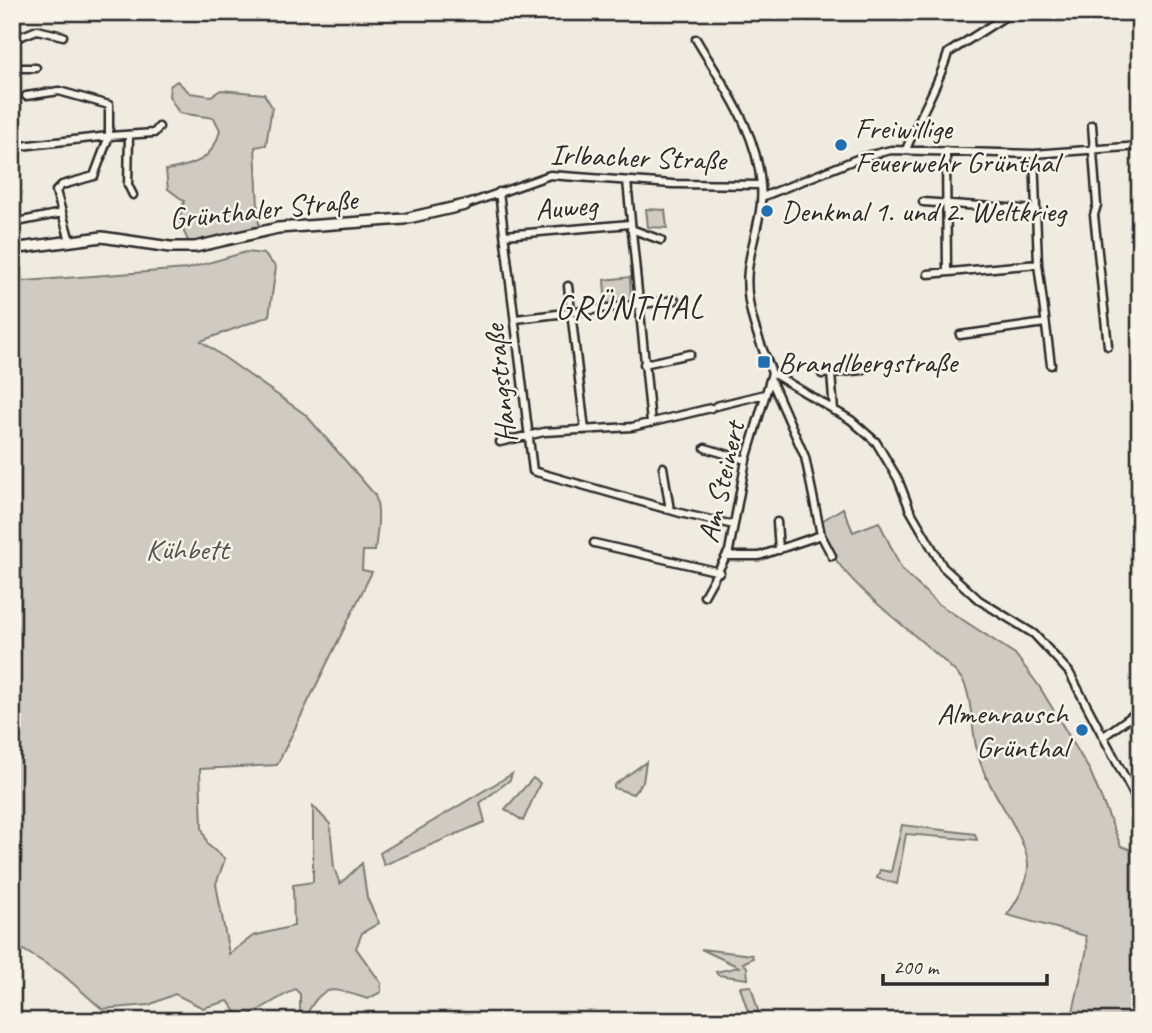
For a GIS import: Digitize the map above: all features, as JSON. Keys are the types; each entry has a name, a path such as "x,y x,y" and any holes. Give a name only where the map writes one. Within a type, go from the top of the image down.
{"street":[{"path":"906,150 923,106 940,81 948,53 1012,12"},
{"path":"12,40 37,30 63,36"},
{"path":"696,39 746,127 758,164 762,197 748,270 747,292 771,376 805,457 821,535 832,556"},
{"path":"12,68 36,68"},
{"path":"26,96 59,91 109,105 109,136 94,176 57,189 70,241"},
{"path":"1092,125 1097,205 1094,215 1108,346"},
{"path":"12,147 154,132 159,127"},
{"path":"130,135 128,185 133,195"},
{"path":"762,197 862,157 906,150 1034,155 1140,146"},
{"path":"946,151 947,271"},
{"path":"1034,155 1038,264 1051,365"},
{"name":"Irlbacher Straße","path":"436,214 550,175 626,181 761,185"},
{"path":"626,181 651,423"},
{"name":"Hangstraße","path":"499,192 533,471 670,510 734,525"},
{"path":"923,202 1036,211"},
{"path":"12,223 62,213"},
{"name":"Grünthaler Straße","path":"12,249 112,238 170,247 195,247 278,228 404,219 436,214"},
{"path":"630,227 662,240"},
{"name":"Auweg","path":"505,235 630,227"},
{"path":"928,274 1038,264"},
{"path":"568,286 585,430"},
{"path":"516,319 675,300"},
{"path":"960,335 1045,323"},
{"path":"645,364 690,354"},
{"path":"822,374 862,370"},
{"path":"831,373 834,411"},
{"path":"771,376 852,421 881,450 910,510 943,567 979,600 1034,634 1051,649 1075,681 1140,806"},
{"name":"Am Steinert","path":"704,596 727,556 746,460 771,376"},
{"path":"500,442 530,434 651,423 765,394"},
{"path":"705,448 746,460"},
{"path":"663,467 670,510"},
{"path":"777,522 779,551"},
{"path":"727,556 750,558 779,551 821,535"},
{"path":"594,543 720,572"},
{"path":"1104,736 1140,710"}],"green space":[{"path":"177,81 190,93 211,96 221,90 264,94 272,107 266,145 255,147 259,227 189,243 179,221 184,201 168,189 166,170 186,166 207,155 220,130 214,118 179,113 169,96 170,86"},
{"path":"646,209 665,210 667,228 648,227"},
{"name":"Kühbett","path":"246,252 264,254 276,267 269,316 201,341 306,415 375,495 378,509 375,551 363,551 362,570 372,572 277,765 200,769 202,828 208,845 225,859 216,884 229,954 253,936 294,926 293,885 313,882 313,806 330,824 334,868 340,884 362,863 367,898 379,923 362,933 356,948 381,983 381,992 368,999 336,990 328,991 316,999 303,1021 300,1021 300,994 295,989 248,1016 236,1012 228,1001 203,1008 175,994 149,1005 102,1009 61,973 12,943 12,282 187,269"},
{"path":"630,277 631,301 606,306 604,280"},
{"path":"843,508 853,532 879,522 902,570 937,603 1015,654 1039,686 1090,771 1121,846 1140,853 1140,1021 1071,1021 1087,949 1086,936 1007,915 1026,880 1027,857 1017,831 982,768 965,684 945,661 878,605 839,564 826,543 820,522"},
{"path":"646,762 643,782 633,794 614,788 614,785"},
{"path":"512,774 510,780 480,803 485,822 384,865 380,853"},
{"path":"533,778 540,783 523,821 505,809"},
{"path":"902,825 975,834 977,840 906,834 897,884 877,878 880,870 891,872"},
{"path":"701,949 752,955 753,958 743,963 747,967 748,979 718,975 716,972 739,967"},
{"path":"751,986 761,1021 751,1021 740,987"}],"place":[{"name":"Freiwillige Feuerwehr Grünthal","path":"841,145"},
{"name":"Denkmal 1. und 2. Weltkrieg","path":"767,211"},
{"name":"Brandlbergstraße","path":"764,362"},
{"name":"Almenrausch Grünthal","path":"1082,730"}],"district":[{"name":"GRÜNTHAL","path":"630,307"}]}
